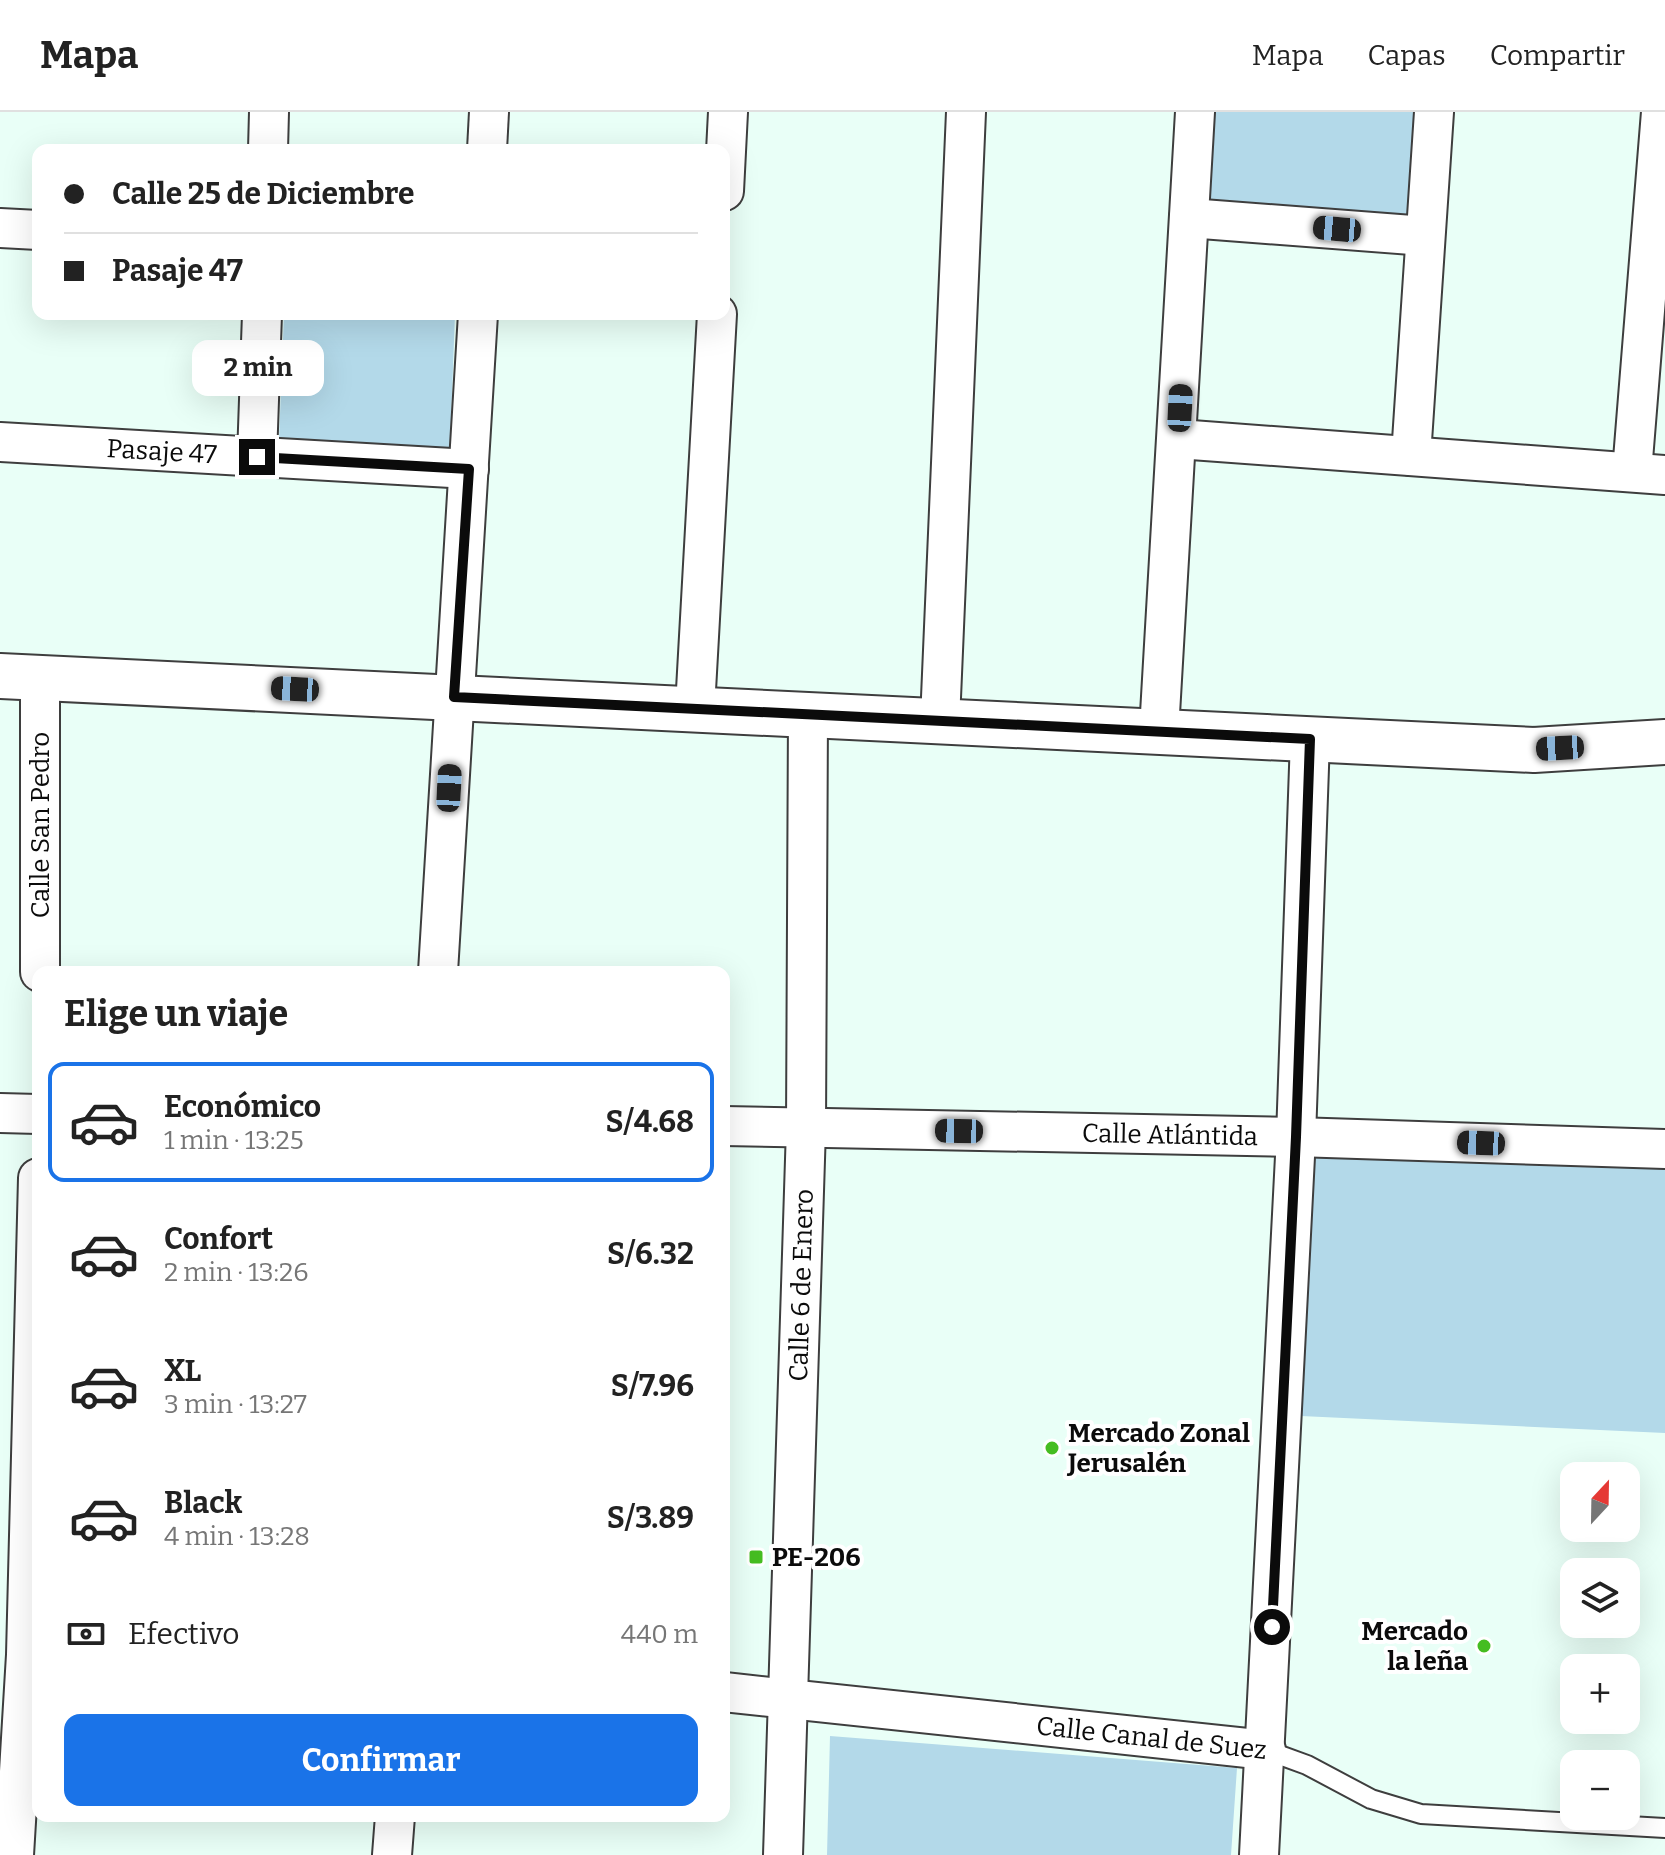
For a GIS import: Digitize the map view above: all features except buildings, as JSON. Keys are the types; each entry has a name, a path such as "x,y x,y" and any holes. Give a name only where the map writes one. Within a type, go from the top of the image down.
{"street":[{"path":"268,144 269,112"},
{"path":"487,144 489,112"},
{"path":"726,144 728,112"},
{"path":"940,721 966,112"},
{"path":"1159,731 1195,112"},
{"path":"1411,456 1434,112"},
{"path":"1178,439 1648,473 1661,112"},
{"path":"1189,218 1425,236"},
{"path":"0,228 32,230"},
{"path":"257,457 262,320"},
{"path":"438,966 478,320"},
{"path":"695,708 717,320"},
{"name":"Pasaje 47","path":"0,442 469,469"},
{"path":"20,677 1534,750 1665,742"},
{"name":"Calle San Pedro","path":"20,677 40,966"},
{"name":"Calle 6 de Enero","path":"783,1855 806,1128 808,714"},
{"path":"1259,1855 1296,1137 1310,739"},
{"path":"0,1113 32,1114"},
{"name":"Calle Atlántida","path":"730,1126 1296,1137 1665,1149"},
{"path":"14,1855 32,1346"},
{"name":"Calle Canal de Suez","path":"730,1692 790,1696 1266,1750"},
{"path":"392,1855 395,1822"}],"lane":[{"name":"Calle Canal de Suez","path":"1266,1750 1307,1765 1371,1799 1421,1814 1665,1828"}],"shaded area":[{"path":"1207,112 1418,112 1410,225 1202,207"},
{"path":"284,320 455,320 450,448 279,440"},
{"path":"1310,1153 1665,1166 1665,1433 1301,1416"},
{"path":"830,1736 1237,1768 1231,1855 827,1855"}],"place":[{"name":"Mercado Zonal Jerusalén","path":"1052,1448"},
{"name":"PE-206","path":"756,1557"},
{"name":"Mercado la leña","path":"1484,1646"}],"route":[{"path":"257,457 469,469 454,697 1310,739 1296,1137 1272,1627"}]}
